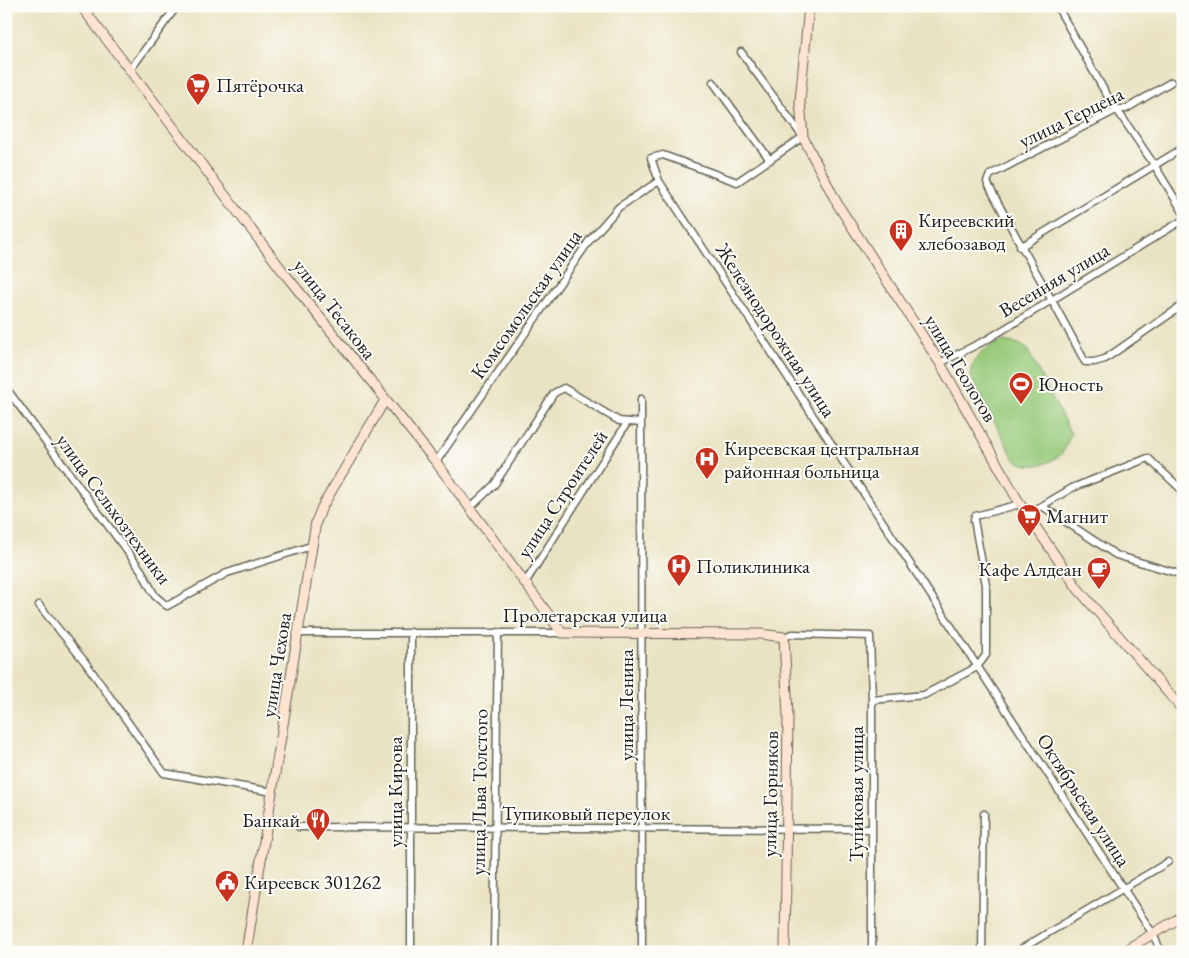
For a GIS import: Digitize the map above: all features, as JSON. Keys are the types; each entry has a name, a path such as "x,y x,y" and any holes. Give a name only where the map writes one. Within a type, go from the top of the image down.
{"main road":[{"name":"улица Тесакова","path":"81,6 385,400 436,462 562,633"},
{"name":"улица Геологов","path":"810,6 800,102 803,138 838,205 940,363 1020,504 1078,589 1183,710"},
{"name":"улица Чехова","path":"246,952 300,633 311,546 316,522 322,508 385,400"},
{"name":"Пролетарская улица","path":"562,633 760,634 784,638"},
{"name":"улица Горняков","path":"784,638 788,716 785,952"},
{"path":"1122,952 1183,916"}],"street":[{"path":"130,70 175,9 168,6"},
{"path":"1057,6 1105,92 1118,109 1183,212"},
{"path":"713,82 770,160 803,138 742,52"},
{"name":"улица Герцена","path":"1020,247 988,182 990,175 1118,109 1126,109 1171,82"},
{"path":"1183,148 1020,247 1053,300 1085,362 1105,359 1183,305"},
{"name":"Железнодорожная улица","path":"770,160 737,182 663,155 651,158 660,181 978,667"},
{"name":"Комсомольская улица","path":"436,462 589,241 619,207 660,181"},
{"name":"Весенняя улица","path":"940,363 988,340 1183,220"},
{"name":"улица Сельхозтехники","path":"6,388 141,570 155,596 167,606 227,573 311,546"},
{"name":"улица Строителей","path":"470,508 494,485 554,393 564,388 618,421 641,423"},
{"name":"улица Ленина","path":"641,399 642,952"},
{"name":"улица Строителей","path":"525,583 627,423"},
{"path":"1028,514 1072,488 1148,458 1183,491"},
{"path":"872,700 924,695 978,667 986,656 986,585 974,520 976,516 1020,504"},
{"path":"1042,506 1116,556 1183,575"},
{"path":"39,605 85,662 164,774 273,792"},
{"name":"улица Кирова","path":"411,632 411,952"},
{"name":"улица Льва Толстого","path":"494,952 494,829 498,632"},
{"name":"Пролетарская улица","path":"300,633 562,633"},
{"name":"Пролетарская улица","path":"784,638 792,634 870,636"},
{"name":"Тупиковая улица","path":"870,636 872,700 872,952"},
{"name":"Октябрьская улица","path":"978,667 1153,934 1161,952"},
{"path":"982,952 984,814"},
{"name":"Тупиковый переулок","path":"299,827 872,829"},
{"path":"1016,952 1122,887 1168,862"}],"green space":[{"name":"Юность","path":"1003,341 1019,344 1027,349 1071,434 1062,453 1045,464 1026,465 1014,459 970,375 977,358 991,346"}],"place":[{"name":"Пятёрочка","path":"198,106"},
{"name":"Киреевский хлебозавод","path":"901,252"},
{"name":"Юность","path":"1021,405"},
{"name":"Киреевская центральная районная больница","path":"707,480"},
{"name":"Магнит","path":"1029,537"},
{"name":"Поликлиника","path":"679,587"},
{"name":"Кафе Алдеан","path":"1099,590"},
{"name":"Банкай","path":"318,841"},
{"name":"Киреевск 301262","path":"227,903"}]}
